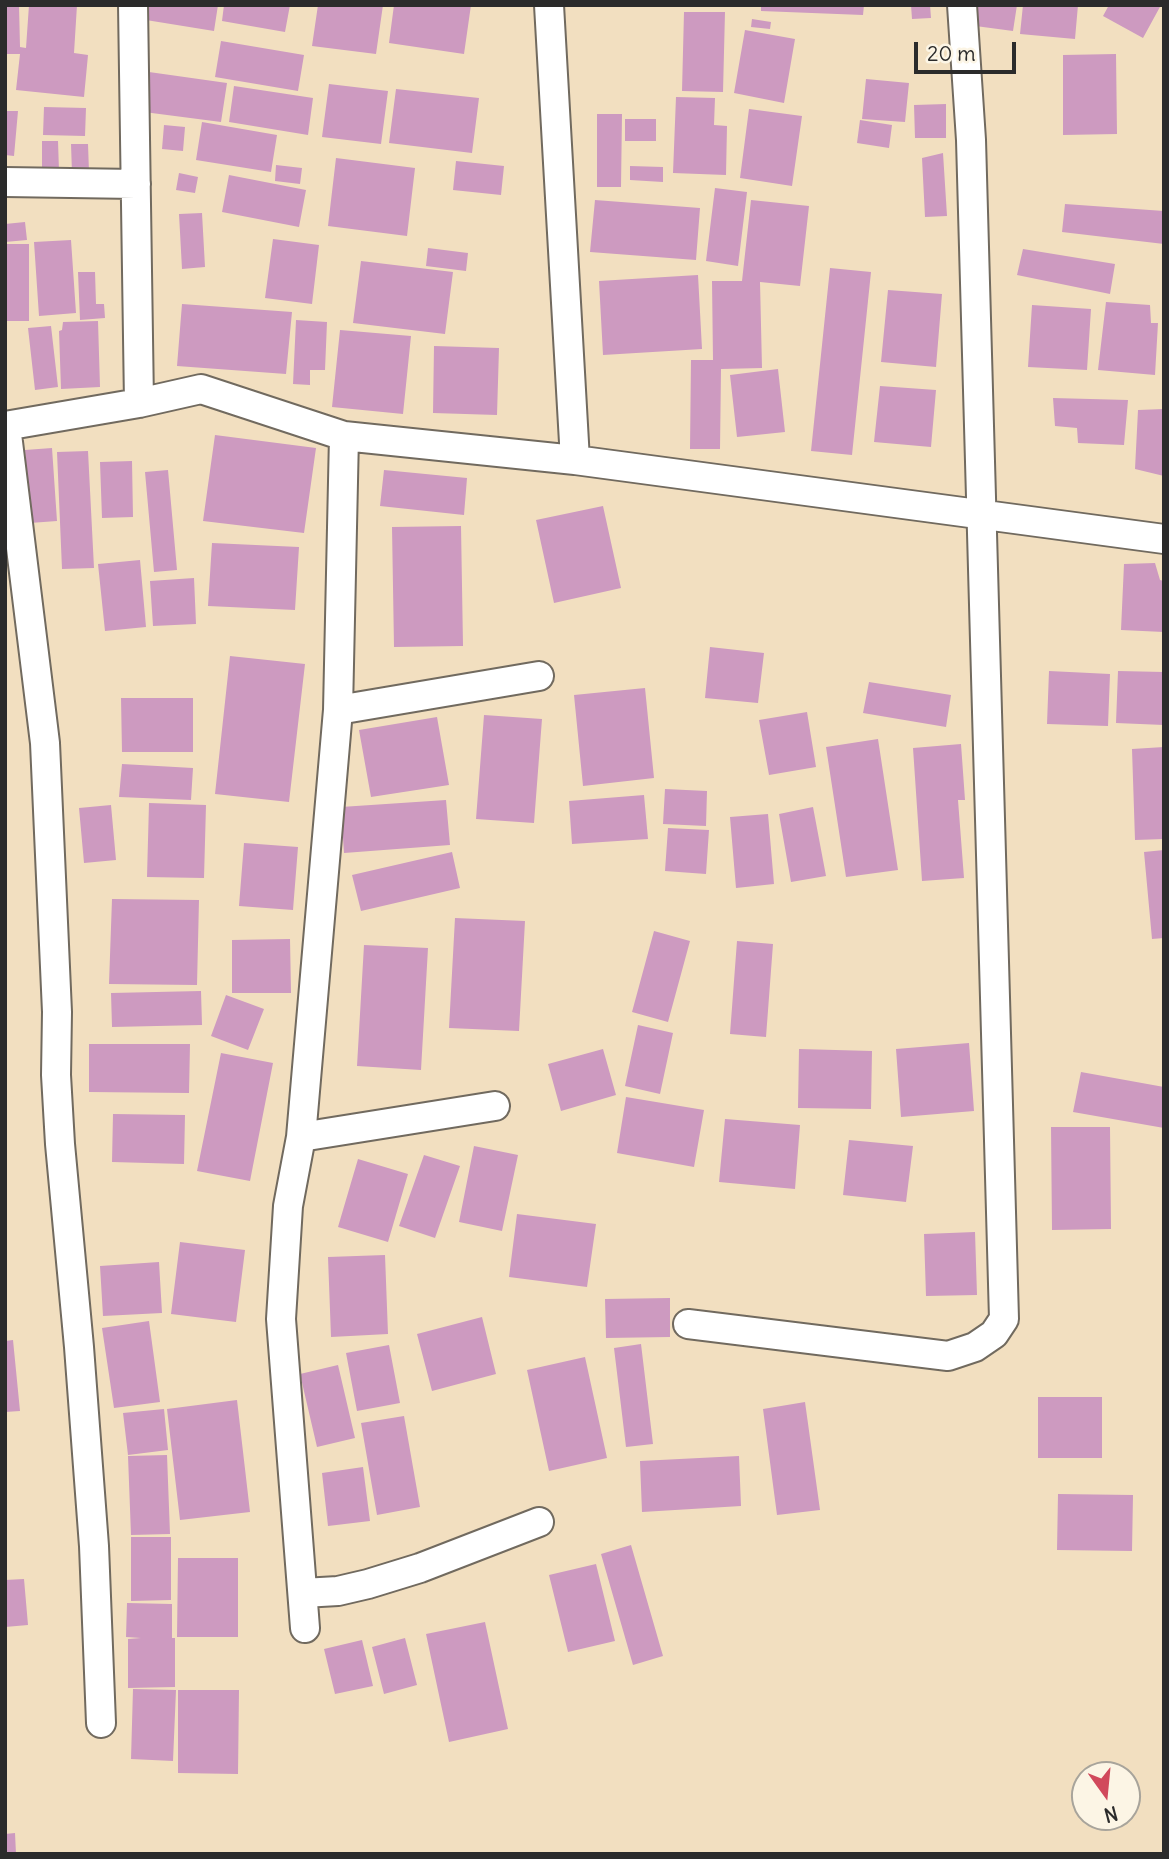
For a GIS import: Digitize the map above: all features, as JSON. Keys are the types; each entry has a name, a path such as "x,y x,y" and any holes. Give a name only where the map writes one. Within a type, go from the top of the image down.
{"street":[{"path":"133,5 139,403"},
{"path":"549,5 575,460"},
{"path":"688,1324 948,1356 975,1347 994,1334 1004,1319 971,141 962,5"},
{"path":"5,182 136,184"},
{"path":"101,1723 94,1546 56,1075 57,1012 45,743 6,426 139,403 201,389 344,436 575,460 1164,539"},
{"path":"305,1628 281,1319 288,1206 301,1137 338,710 344,436"},
{"path":"338,710 539,676"},
{"path":"301,1137 495,1106"},
{"path":"303,1593 338,1591 381,1580 432,1564 539,1522"}],"building":[{"path":"5,5 19,5 20,47 26,48 29,5 77,5 74,53 88,55 84,97 16,90 20,54 5,54"},
{"path":"148,5 218,5 214,31 146,20"},
{"path":"224,5 290,5 285,32 222,21"},
{"path":"318,5 383,5 376,54 312,46"},
{"path":"394,5 471,5 464,54 389,43"},
{"path":"761,5 864,5 863,15 761,11"},
{"path":"911,5 930,5 931,18 912,19"},
{"path":"971,5 1017,5 1013,31 968,25"},
{"path":"1023,5 1078,5 1075,39 1020,34"},
{"path":"1109,5 1161,5 1143,38 1103,16"},
{"path":"684,12 725,12 723,92 682,91"},
{"path":"752,19 771,22 770,29 751,27"},
{"path":"745,30 795,39 784,103 734,93"},
{"path":"221,41 304,55 298,91 215,77"},
{"path":"1116,54 1117,134 1063,135 1063,55"},
{"path":"149,72 227,83 221,122 144,112"},
{"path":"866,79 909,83 905,122 862,119"},
{"path":"329,84 388,91 381,144 322,137"},
{"path":"234,86 313,98 308,135 229,122"},
{"path":"396,89 479,98 472,153 389,143"},
{"path":"676,97 715,98 714,125 727,126 726,175 673,173"},
{"path":"946,104 946,138 915,138 914,105"},
{"path":"44,107 86,108 85,136 43,135"},
{"path":"749,109 802,116 792,186 740,178"},
{"path":"5,111 18,111 14,156 5,155"},
{"path":"597,114 622,114 621,187 597,187"},
{"path":"625,119 656,119 656,141 625,141"},
{"path":"860,120 892,125 889,148 857,143"},
{"path":"202,122 277,135 271,172 196,160"},
{"path":"164,125 185,127 183,151 162,149"},
{"path":"42,141 58,141 59,171 42,171"},
{"path":"71,144 88,144 89,172 72,173"},
{"path":"943,153 947,216 925,217 922,158"},
{"path":"336,158 415,168 407,236 328,226"},
{"path":"456,161 504,166 501,195 453,190"},
{"path":"276,165 302,168 300,184 275,181"},
{"path":"630,166 663,167 663,182 630,180"},
{"path":"179,173 198,177 195,193 176,190"},
{"path":"229,175 306,190 299,227 222,212"},
{"path":"715,188 747,192 738,266 706,261"},
{"path":"595,200 700,208 696,260 590,252"},
{"path":"751,200 809,206 800,286 760,282 762,368 721,369 720,449 690,449 691,360 713,360 712,281 742,281"},
{"path":"1065,204 1164,211 1164,244 1062,232"},
{"path":"202,213 205,267 182,269 179,214"},
{"path":"25,222 27,240 5,242 5,224"},
{"path":"273,239 319,245 312,304 265,298"},
{"path":"71,240 76,313 39,316 34,242"},
{"path":"6,244 29,244 29,321 6,321"},
{"path":"428,248 468,253 466,271 426,266"},
{"path":"1023,249 1115,264 1110,294 1017,275"},
{"path":"361,261 453,272 445,334 353,323"},
{"path":"830,268 871,272 852,455 811,451"},
{"path":"78,272 95,272 96,304 104,304 105,318 80,320"},
{"path":"698,275 702,349 603,355 599,281"},
{"path":"888,290 942,294 936,367 881,362"},
{"path":"1106,302 1150,305 1151,323 1158,323 1155,375 1098,370"},
{"path":"182,304 292,312 286,374 177,366"},
{"path":"1032,305 1091,309 1087,370 1028,367"},
{"path":"296,320 327,322 325,370 310,370 310,385 293,384"},
{"path":"98,321 100,387 61,389 59,331 62,330 63,322"},
{"path":"51,326 58,387 35,390 28,328"},
{"path":"340,330 411,336 403,414 332,407"},
{"path":"434,346 499,348 497,415 433,413"},
{"path":"778,369 785,432 737,437 730,375"},
{"path":"880,386 936,390 931,447 874,442"},
{"path":"1053,398 1128,400 1124,445 1078,443 1077,428 1055,426"},
{"path":"1164,409 1164,476 1135,469 1138,410"},
{"path":"215,435 316,448 304,533 203,521"},
{"path":"52,448 57,521 30,523 25,450"},
{"path":"88,451 94,568 62,569 57,452"},
{"path":"132,461 133,517 102,518 100,462"},
{"path":"168,470 177,570 154,572 145,472"},
{"path":"384,470 467,478 464,515 380,506"},
{"path":"603,506 621,588 554,603 536,520"},
{"path":"461,526 463,646 394,647 392,527"},
{"path":"212,543 299,547 295,610 208,606"},
{"path":"140,560 146,627 105,631 98,564"},
{"path":"1155,563 1160,580 1164,581 1164,632 1121,630 1124,564"},
{"path":"194,578 196,624 153,626 150,581"},
{"path":"710,647 764,653 758,703 705,698"},
{"path":"230,656 305,664 289,802 215,794"},
{"path":"1049,671 1110,674 1108,726 1047,724"},
{"path":"1118,671 1164,672 1164,725 1116,723"},
{"path":"869,682 951,695 946,727 863,713"},
{"path":"645,688 654,778 583,786 574,695"},
{"path":"121,698 193,698 193,752 122,752"},
{"path":"807,712 816,767 769,775 759,720"},
{"path":"484,715 542,719 534,823 476,819"},
{"path":"437,717 449,785 371,797 359,730"},
{"path":"878,739 898,870 846,877 826,747"},
{"path":"961,744 965,800 958,800 964,878 922,881 913,748"},
{"path":"1164,747 1164,839 1135,840 1132,749"},
{"path":"122,764 193,768 191,800 119,797"},
{"path":"665,789 707,791 706,826 663,824"},
{"path":"644,795 648,839 572,844 569,801"},
{"path":"446,800 450,845 344,853 341,807"},
{"path":"149,803 206,805 204,878 147,877"},
{"path":"111,805 116,860 84,863 79,808"},
{"path":"813,807 826,876 791,882 779,814"},
{"path":"768,814 774,884 736,888 730,817"},
{"path":"668,828 709,830 706,874 665,871"},
{"path":"244,843 298,847 293,910 239,906"},
{"path":"1164,850 1164,938 1152,939 1144,852"},
{"path":"452,852 460,888 361,911 352,875"},
{"path":"112,899 199,900 197,985 109,984"},
{"path":"455,918 525,921 519,1031 449,1028"},
{"path":"654,931 690,941 668,1022 632,1012"},
{"path":"290,939 291,993 232,993 232,940"},
{"path":"737,941 773,944 766,1037 730,1034"},
{"path":"364,945 428,948 421,1070 357,1066"},
{"path":"201,991 202,1025 112,1027 111,993"},
{"path":"226,995 264,1009 248,1050 211,1036"},
{"path":"638,1025 673,1033 660,1094 625,1086"},
{"path":"969,1043 974,1111 901,1117 896,1049"},
{"path":"89,1044 190,1044 189,1093 89,1092"},
{"path":"603,1049 616,1095 561,1111 548,1064"},
{"path":"799,1049 872,1051 871,1109 798,1108"},
{"path":"221,1053 273,1063 250,1181 197,1171"},
{"path":"1081,1072 1164,1087 1164,1128 1073,1112"},
{"path":"626,1097 704,1110 694,1167 617,1153"},
{"path":"113,1114 185,1115 184,1164 112,1162"},
{"path":"725,1119 800,1125 795,1189 719,1182"},
{"path":"1051,1127 1110,1127 1111,1229 1052,1230"},
{"path":"849,1140 913,1146 906,1202 843,1195"},
{"path":"474,1146 518,1155 502,1231 459,1222"},
{"path":"424,1155 460,1166 435,1238 399,1226"},
{"path":"358,1159 408,1174 388,1242 338,1227"},
{"path":"517,1214 596,1224 587,1287 509,1277"},
{"path":"975,1232 977,1295 926,1296 924,1234"},
{"path":"180,1242 245,1250 236,1322 171,1314"},
{"path":"385,1255 388,1334 331,1337 328,1257"},
{"path":"159,1262 162,1313 103,1316 100,1266"},
{"path":"670,1298 670,1337 606,1338 605,1299"},
{"path":"482,1317 496,1374 432,1391 417,1334"},
{"path":"149,1321 160,1402 114,1408 102,1328"},
{"path":"13,1340 20,1411 5,1412 5,1341"},
{"path":"641,1344 653,1444 626,1447 614,1348"},
{"path":"389,1345 400,1403 357,1411 346,1353"},
{"path":"585,1357 607,1458 549,1471 527,1370"},
{"path":"338,1365 355,1438 317,1447 300,1374"},
{"path":"1038,1397 1102,1397 1102,1458 1038,1458"},
{"path":"237,1400 250,1512 180,1520 167,1409"},
{"path":"805,1402 820,1510 777,1515 763,1409"},
{"path":"164,1409 168,1450 128,1455 123,1413"},
{"path":"404,1416 420,1507 377,1515 361,1423"},
{"path":"167,1455 170,1534 131,1535 128,1456"},
{"path":"739,1456 741,1506 642,1512 640,1461"},
{"path":"363,1467 370,1521 328,1526 322,1473"},
{"path":"1058,1494 1133,1495 1132,1551 1057,1550"},
{"path":"131,1537 171,1537 171,1600 131,1601"},
{"path":"631,1545 663,1656 633,1665 601,1554"},
{"path":"178,1558 238,1558 238,1637 177,1637"},
{"path":"596,1564 615,1641 568,1652 549,1575"},
{"path":"24,1579 28,1625 5,1627 5,1580"},
{"path":"127,1603 172,1604 175,1687 128,1688 128,1639 141,1638 126,1637"},
{"path":"485,1622 508,1729 449,1742 426,1634"},
{"path":"405,1638 417,1685 384,1694 372,1647"},
{"path":"362,1640 373,1686 335,1694 324,1649"},
{"path":"133,1689 176,1690 173,1761 131,1759"},
{"path":"178,1690 239,1690 238,1774 178,1773"},
{"path":"15,1833 16,1854 5,1854 5,1834"}]}
